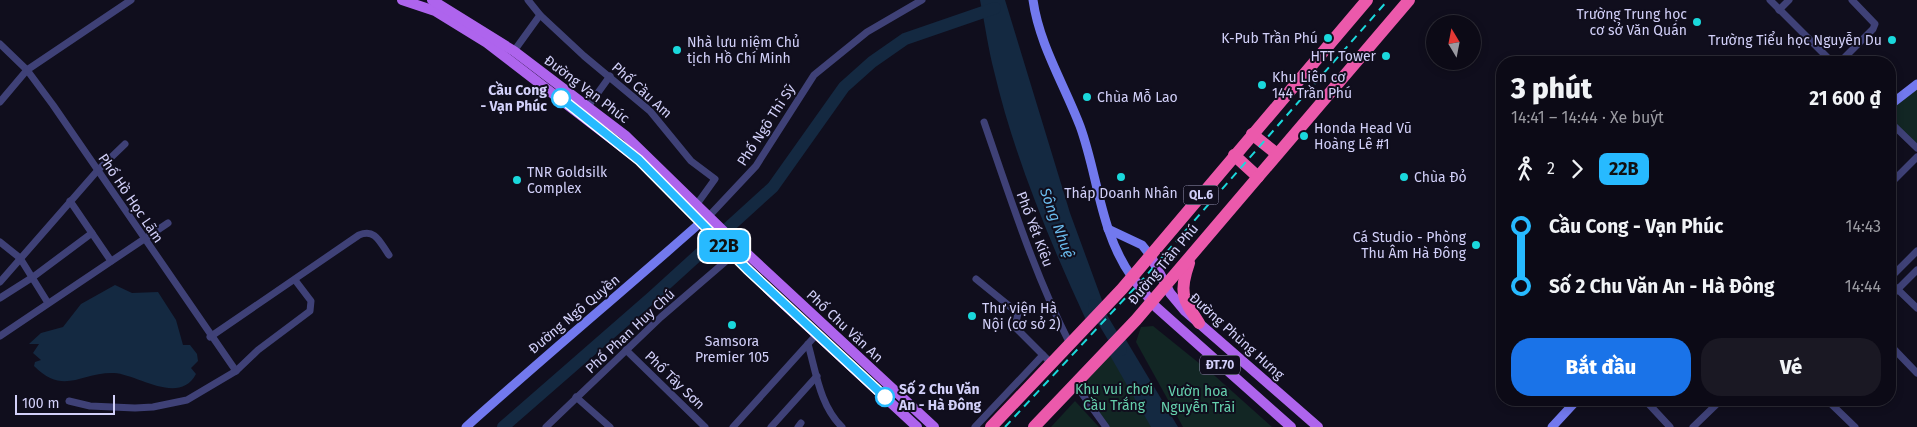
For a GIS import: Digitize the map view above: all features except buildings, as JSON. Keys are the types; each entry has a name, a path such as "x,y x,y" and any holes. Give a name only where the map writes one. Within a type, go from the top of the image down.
{"highway":[{"name":"Đường Trần Phú","path":"1073,340 1122,290 1234,155 1367,0"},
{"name":"Đường Trần Phú","path":"1075,384 1136,320 1409,0"},
{"path":"1252,134 1277,154"},
{"path":"1234,155 1258,176"},
{"path":"1192,253 1183,277 1183,285 1188,307 1199,323"},
{"name":"QL.6","path":"990,427 1047,359 1073,340"},
{"name":"QL.6","path":"1034,427 1075,384"}],"main road":[{"name":"Đường Vạn Phúc","path":"402,0 426,7 514,51 591,104 626,136 659,174 706,221"},
{"name":"Đường Vạn Phúc","path":"432,0 475,31 697,204 706,221"},
{"path":"706,221 735,250"},
{"name":"Phố Chu Văn An","path":"735,250 772,276 917,427"},
{"name":"Phố Chu Văn An","path":"735,250 764,285 817,334 934,427"},
{"name":"Đường Phùng Hưng","path":"1150,255 1166,284 1185,311 1318,427"},
{"path":"764,285 765,278 772,276"},
{"name":"ĐT.70","path":"1132,277 1152,301 1195,343 1291,427"}],"street":[{"path":"0,102 27,70 132,0"},
{"name":"Phố Cầu Am","path":"528,0 540,15 650,111 691,161 715,179 697,204"},
{"name":"Phố Ngô Thì Sỹ","path":"706,221 756,166 814,75 867,32 922,0"},
{"path":"1033,0 1044,41 1080,126 1108,229 1124,265 1132,277"},
{"path":"1770,0 1826,56"},
{"path":"1780,10 1789,0"},
{"path":"1846,56 1873,29 1875,24 1852,0"},
{"path":"514,51 540,15"},
{"name":"Phố Hồ Học Lãm","path":"0,44 27,70 236,371"},
{"path":"591,104 609,77"},
{"path":"1896,100 1917,84"},
{"name":"Phố Yết Kiêu","path":"984,122 1016,216 1052,306 1073,340"},
{"path":"1896,128 1917,148"},
{"path":"0,282 70,201 124,144"},
{"path":"1896,178 1917,157"},
{"path":"70,201 111,261"},
{"name":"Đường Ngô Quyền","path":"466,427 540,360 706,221"},
{"path":"0,336 168,223"},
{"path":"1108,229 1142,245 1150,255"},
{"path":"210,336 367,231 372,233 389,255"},
{"path":"0,298 33,277 92,233"},
{"path":"0,242 20,258 48,303"},
{"name":"Phố Phan Huy Chú","path":"550,426 626,350 735,250"},
{"path":"1896,274 1917,251"},
{"path":"1898,289 1917,270"},
{"path":"975,427 1047,359 1015,328 1018,313 976,279"},
{"path":"69,401 90,406 118,408 170,405 187,400 236,371 258,350 310,312 311,301 295,280"},
{"path":"1896,287 1917,308"},
{"path":"733,427 817,334"},
{"path":"808,344 824,401 832,417 842,427"},
{"name":"Phố Tây Sơn","path":"626,350 706,427"},
{"path":"1896,351 1917,373"},
{"path":"771,427 817,376"},
{"path":"1075,384 1106,427"},
{"path":"576,398 610,427"},
{"path":"1552,427 1571,406"},
{"path":"1650,406 1670,427"},
{"path":"1693,427 1715,406"},
{"path":"1833,406 1855,427"}],"green space":[{"path":"1917,85 1917,143 1915,145 1896,127 1896,101"},
{"name":"Vườn hoa Nguyễn Trãi","path":"1153,326 1215,376 1272,427 1183,427 1136,342 1141,327"},
{"name":"Khu vui chơi Cầu Trắng","path":"1111,356 1131,385 1153,427 1109,427 1095,405 1088,389 1090,374 1102,360"},
{"path":"1075,401 1099,427 1051,427"}],"water":[{"path":"980,0 1005,0 1070,213 1103,303 1086,320 1046,228 1022,166 1002,103"},
{"path":"115,285 132,293 158,292 176,320 183,345 190,345 197,354 198,361 191,368 196,374 189,383 169,388 114,373 64,381 55,380 45,375 34,366 35,362 41,360 33,353 39,344 29,344 41,333 63,327 81,304"},
{"path":"1123,335 1178,427 1151,427 1108,352"}],"waterway":[{"path":"503,427 652,297 773,187 844,87 872,62 905,39 995,8"},
{"name":"Sông Nhuệ","path":"1094,305 1121,350"}],"railway":[{"path":"1005,427 1144,278 1388,0"}],"bus line":[{"name":"22B","path":"561,98 639,160 747,269 885,397"}],"place":[{"name":"Trường Trung học cơ sở Văn Quán","path":"1697,22"},
{"name":"K-Pub Trần Phú","path":"1328,38"},
{"name":"Trường Tiểu học Nguyễn Du","path":"1892,40"},
{"name":"Nhà lưu niệm Chủ tịch Hồ Chí Minh","path":"677,50"},
{"name":"HTT Tower","path":"1386,56"},
{"name":"Khu Liên cơ 144 Trần Phú","path":"1262,85"},
{"name":"Chùa Mỗ Lao","path":"1087,97"},
{"name":"Cầu Cong - Vạn Phúc","path":"561,98"},
{"name":"Honda Head Vũ Hoàng Lê #1","path":"1304,136"},
{"name":"Tháp Doanh Nhân","path":"1121,177"},
{"name":"Chùa Đỏ","path":"1404,177"},
{"name":"TNR Goldsilk Complex","path":"517,180"},
{"name":"Cá Studio - Phòng Thu Âm Hà Đông","path":"1476,245"},
{"name":"Thư viện Hà Nội (cơ sở 2)","path":"972,316"},
{"name":"Samsora Premier 105","path":"732,325"},
{"name":"Số 2 Chu Văn An - Hà Đông","path":"885,397"}]}
